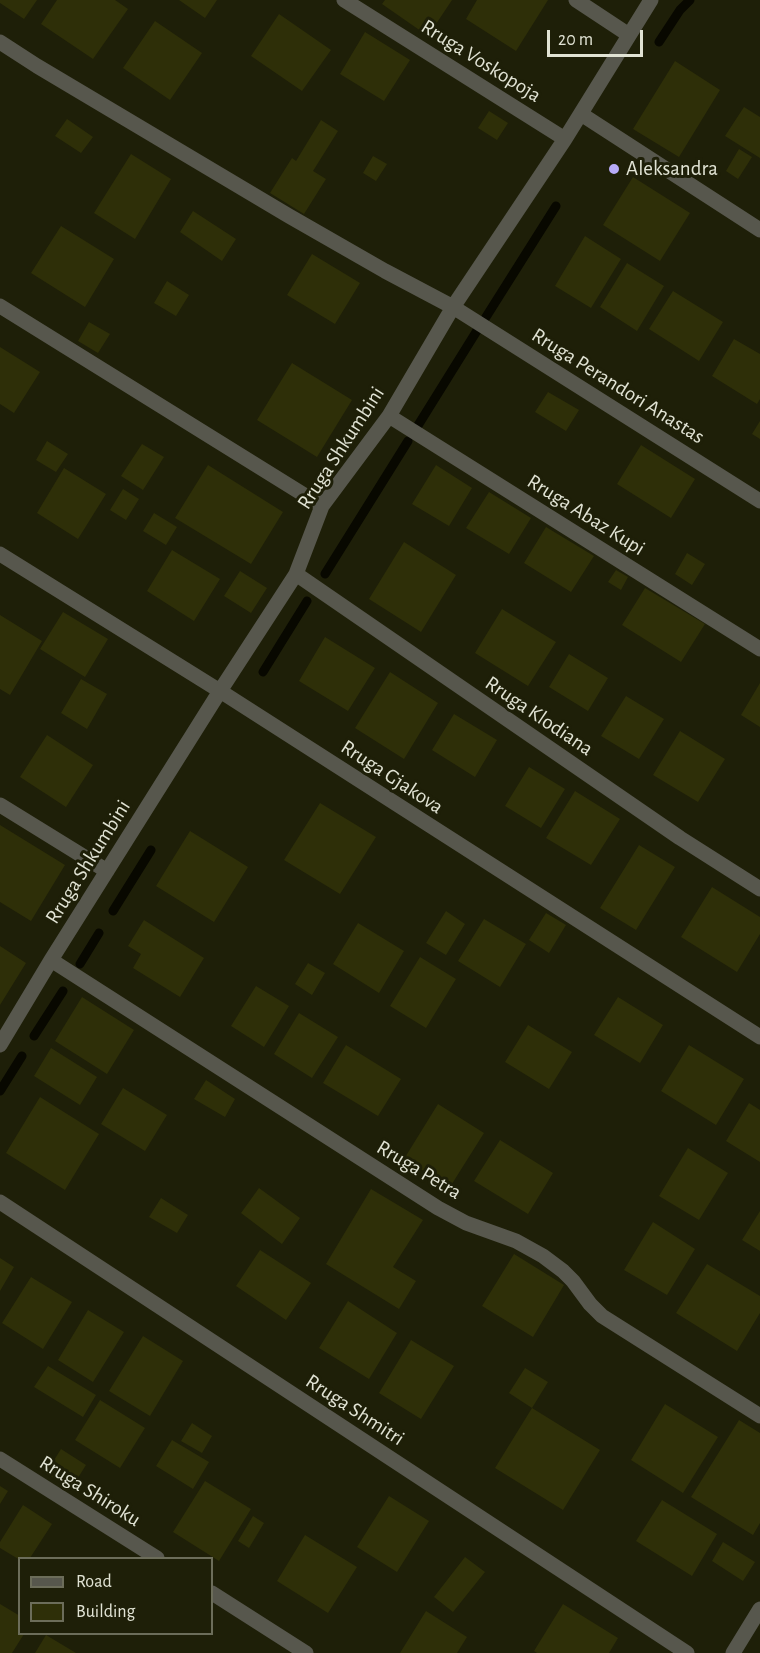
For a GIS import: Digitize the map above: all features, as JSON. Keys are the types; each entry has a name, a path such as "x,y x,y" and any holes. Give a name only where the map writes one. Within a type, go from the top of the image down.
{"street":[{"name":"Rruga Voskopoja","path":"344,0 565,139"},
{"path":"576,0 628,35"},
{"name":"Rruga Shkumbini","path":"0,1045 220,691 296,574 322,506 389,416 453,307 565,139 651,0"},
{"name":"Rruga Perandori Anastas","path":"0,42 289,216 453,307 760,501"},
{"path":"581,114 760,230"},
{"path":"0,306 322,506"},
{"name":"Rruga Abaz Kupi","path":"389,416 760,649"},
{"name":"Rruga Gjakova","path":"0,554 220,691 760,1037"},
{"name":"Rruga Klodiana","path":"296,574 670,831 760,889"},
{"path":"0,805 107,871"},
{"name":"Rruga Petra","path":"51,960 438,1208 466,1223 516,1241 543,1256 573,1281 602,1316 760,1416"},
{"name":"Rruga Shmitri","path":"0,1202 687,1653"},
{"name":"Rruga Shiroku","path":"0,1460 155,1557"},
{"path":"213,1594 306,1653"},
{"path":"733,1653 760,1609"}],"building":[{"path":"0,0 37,0 24,19 0,3"},
{"path":"57,0 115,0 128,9 93,59 41,24"},
{"path":"179,0 217,0 205,18"},
{"path":"385,0 452,0 428,36 382,4"},
{"path":"477,0 548,0 516,51 466,19"},
{"path":"279,14 331,50 302,91 251,56"},
{"path":"155,21 202,53 170,100 123,68"},
{"path":"365,32 410,60 384,101 340,74"},
{"path":"675,61 720,90 679,157 633,129"},
{"path":"744,107 760,117 760,158 725,136"},
{"path":"489,111 508,123 497,140 478,128"},
{"path":"67,119 93,137 81,153 55,136"},
{"path":"321,120 338,131 313,171 326,179 304,214 270,193 292,158 296,161"},
{"path":"739,149 752,157 738,179 726,171"},
{"path":"131,154 171,179 135,239 94,213"},
{"path":"373,156 387,164 376,181 363,173"},
{"path":"633,177 690,213 660,261 603,225"},
{"path":"193,211 236,239 222,261 180,232"},
{"path":"61,226 114,259 85,307 31,273"},
{"path":"585,236 621,259 591,308 555,286"},
{"path":"312,254 360,283 335,324 287,295"},
{"path":"627,263 664,286 637,331 600,307"},
{"path":"167,281 189,295 176,316 154,303"},
{"path":"673,291 723,322 699,361 649,329"},
{"path":"89,322 110,334 98,353 78,341"},
{"path":"734,339 760,354 760,399 757,404 712,376"},
{"path":"0,347 40,372 14,413 0,404"},
{"path":"292,363 352,400 317,457 257,420"},
{"path":"548,392 579,410 566,431 535,412"},
{"path":"760,421 760,439 752,434"},
{"path":"47,441 68,454 56,472 36,460"},
{"path":"142,444 164,457 143,490 121,476"},
{"path":"641,445 695,479 671,518 617,484"},
{"path":"208,465 283,512 251,564 175,518"},
{"path":"436,465 472,488 449,526 412,504"},
{"path":"64,468 106,494 78,539 37,513"},
{"path":"123,489 139,499 126,520 110,510"},
{"path":"489,492 531,518 509,554 466,528"},
{"path":"154,513 177,527 166,545 143,531"},
{"path":"546,527 594,556 571,592 524,563"},
{"path":"404,542 456,575 421,632 369,599"},
{"path":"172,550 220,579 194,621 147,591"},
{"path":"687,553 705,564 692,585 675,574"},
{"path":"616,570 628,577 621,590 608,582"},
{"path":"240,571 267,588 251,613 224,596"},
{"path":"645,588 705,624 681,662 622,625"},
{"path":"502,609 556,642 528,686 475,653"},
{"path":"63,612 108,639 85,677 40,649"},
{"path":"0,615 42,641 10,695 0,689"},
{"path":"325,637 375,668 348,711 299,681"},
{"path":"569,654 608,678 588,711 549,687"},
{"path":"390,672 438,703 404,759 355,728"},
{"path":"81,679 107,694 87,729 61,713"},
{"path":"760,683 760,727 741,715"},
{"path":"626,696 664,719 639,759 601,736"},
{"path":"454,714 497,740 475,777 432,750"},
{"path":"680,731 725,759 698,802 653,775"},
{"path":"47,735 93,765 66,807 20,777"},
{"path":"529,767 565,789 541,828 505,806"},
{"path":"575,791 620,819 591,865 546,838"},
{"path":"320,803 376,837 340,894 284,860"},
{"path":"0,825 65,865 31,921 0,902"},
{"path":"190,831 248,867 214,922 156,886"},
{"path":"639,845 675,867 636,930 600,908"},
{"path":"712,887 760,917 760,934 737,972 681,937"},
{"path":"446,911 465,924 446,955 426,943"},
{"path":"546,913 566,925 549,953 529,940"},
{"path":"484,919 526,944 500,987 458,961"},
{"path":"144,920 204,958 180,997 133,968 141,954 128,946"},
{"path":"358,923 404,951 379,993 333,964"},
{"path":"0,946 26,963 0,1005"},
{"path":"420,957 456,979 426,1028 390,1006"},
{"path":"308,963 325,973 312,995 295,984"},
{"path":"256,986 289,1006 264,1047 231,1026"},
{"path":"82,997 134,1030 107,1074 55,1041"},
{"path":"618,997 663,1025 640,1063 594,1035"},
{"path":"299,1013 338,1037 312,1078 274,1054"},
{"path":"528,1025 572,1052 549,1089 505,1062"},
{"path":"346,1045 401,1079 378,1116 323,1083"},
{"path":"689,1045 744,1079 716,1125 661,1091"},
{"path":"51,1048 97,1077 80,1105 34,1076"},
{"path":"206,1080 235,1099 225,1117 194,1099"},
{"path":"123,1088 167,1115 145,1151 101,1124"},
{"path":"40,1097 99,1134 65,1190 6,1153"},
{"path":"749,1103 760,1110 760,1162 726,1141"},
{"path":"438,1104 484,1133 450,1187 404,1159"},
{"path":"500,1140 553,1173 528,1214 474,1181"},
{"path":"688,1148 728,1173 699,1220 659,1196"},
{"path":"259,1188 300,1218 282,1244 241,1213"},
{"path":"371,1189 423,1220 393,1267 416,1281 399,1309 326,1264"},
{"path":"161,1198 188,1215 177,1233 149,1217"},
{"path":"760,1211 760,1251 742,1240"},
{"path":"653,1222 695,1249 667,1295 624,1270"},
{"path":"260,1250 311,1283 286,1320 236,1286"},
{"path":"514,1254 564,1285 533,1337 482,1306"},
{"path":"0,1258 14,1267 0,1291"},
{"path":"707,1264 760,1296 760,1313 737,1351 676,1313"},
{"path":"31,1277 72,1302 43,1349 2,1323"},
{"path":"348,1301 397,1333 369,1379 319,1348"},
{"path":"88,1310 124,1332 93,1382 58,1360"},
{"path":"143,1336 183,1361 150,1416 109,1391"},
{"path":"411,1340 454,1366 421,1419 379,1393"},
{"path":"48,1366 96,1395 83,1417 34,1387"},
{"path":"525,1368 548,1382 532,1408 509,1393"},
{"path":"100,1400 145,1428 120,1468 75,1440"},
{"path":"665,1404 718,1437 683,1493 631,1460"},
{"path":"532,1408 600,1450 563,1510 495,1468"},
{"path":"739,1420 760,1433 760,1523 753,1535 691,1497"},
{"path":"192,1423 212,1436 202,1453 181,1441"},
{"path":"172,1440 209,1462 193,1489 156,1466"},
{"path":"61,1449 86,1465 71,1489 46,1473"},
{"path":"205,1481 251,1509 219,1561 173,1532"},
{"path":"0,1486 8,1491 0,1504"},
{"path":"389,1496 429,1521 397,1572 357,1547"},
{"path":"662,1500 717,1534 692,1576 636,1541"},
{"path":"23,1505 52,1524 31,1557 18,1559 0,1548 0,1542"},
{"path":"253,1516 264,1523 249,1548 238,1541"},
{"path":"305,1535 357,1567 328,1613 277,1581"},
{"path":"723,1542 755,1562 743,1581 712,1561"},
{"path":"465,1557 485,1572 453,1612 434,1597"},
{"path":"0,1604 18,1615 18,1635 23,1635 12,1653 0,1653"},
{"path":"563,1604 618,1638 609,1653 537,1653 534,1651"},
{"path":"426,1611 467,1637 457,1653 400,1653"},
{"path":"46,1635 76,1653 35,1653"}],"waterway":[{"path":"659,42 680,10 690,0"},
{"path":"486,317 556,206"},
{"path":"417,427 478,329"},
{"path":"325,574 408,441"},
{"path":"263,672 307,601"},
{"path":"113,911 151,850"},
{"path":"80,964 99,933"},
{"path":"34,1036 63,991"},
{"path":"0,1091 22,1056"}],"place":[{"name":"Aleksandra","path":"614,169"}]}
